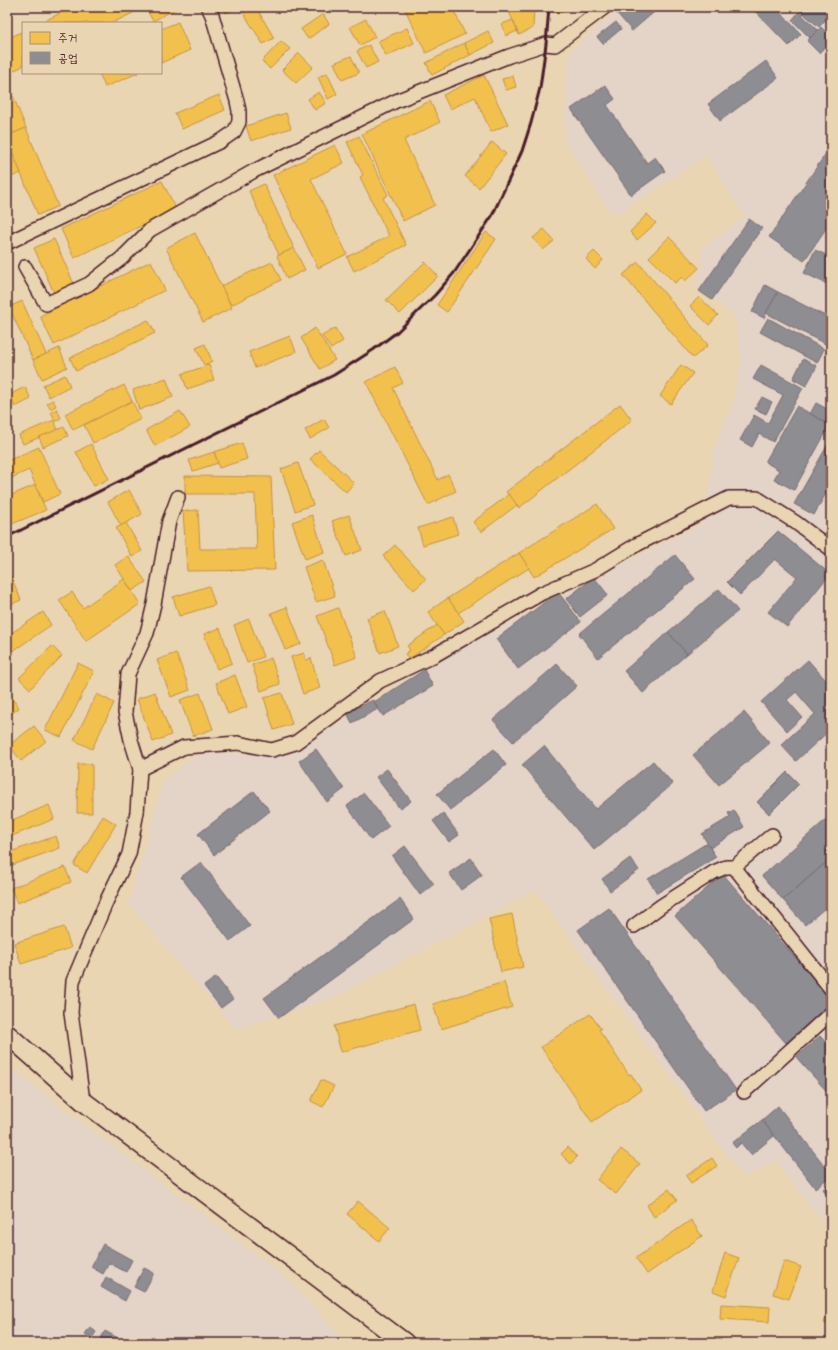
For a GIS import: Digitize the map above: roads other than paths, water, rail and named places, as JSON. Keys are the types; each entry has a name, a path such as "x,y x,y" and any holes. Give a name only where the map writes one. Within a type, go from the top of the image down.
{"street":[{"path":"7,243 214,144 234,132 239,122 237,101 212,15 208,7"},
{"path":"25,267 46,304 89,284 122,258 150,230 254,171 396,101 509,56 546,44 555,46 605,7"},
{"path":"83,1101 71,1013 73,981 107,900 129,854 137,812 140,769 131,740 126,712 128,674 147,633 154,604 169,521 178,497"},
{"path":"140,769 184,747 238,743 272,750 295,743 380,681 435,655 542,592 595,570 636,545 729,498 757,498 795,522 831,549"},
{"path":"634,926 661,906 714,872 726,867 734,867 772,835"},
{"path":"734,867 831,988"},
{"path":"744,1092 831,1014"},
{"path":"7,1034 83,1101 405,1343"}],"railway":[{"path":"7,537 334,375 373,350 397,332 435,295 454,273 492,216 522,151 540,88 549,7"}]}
